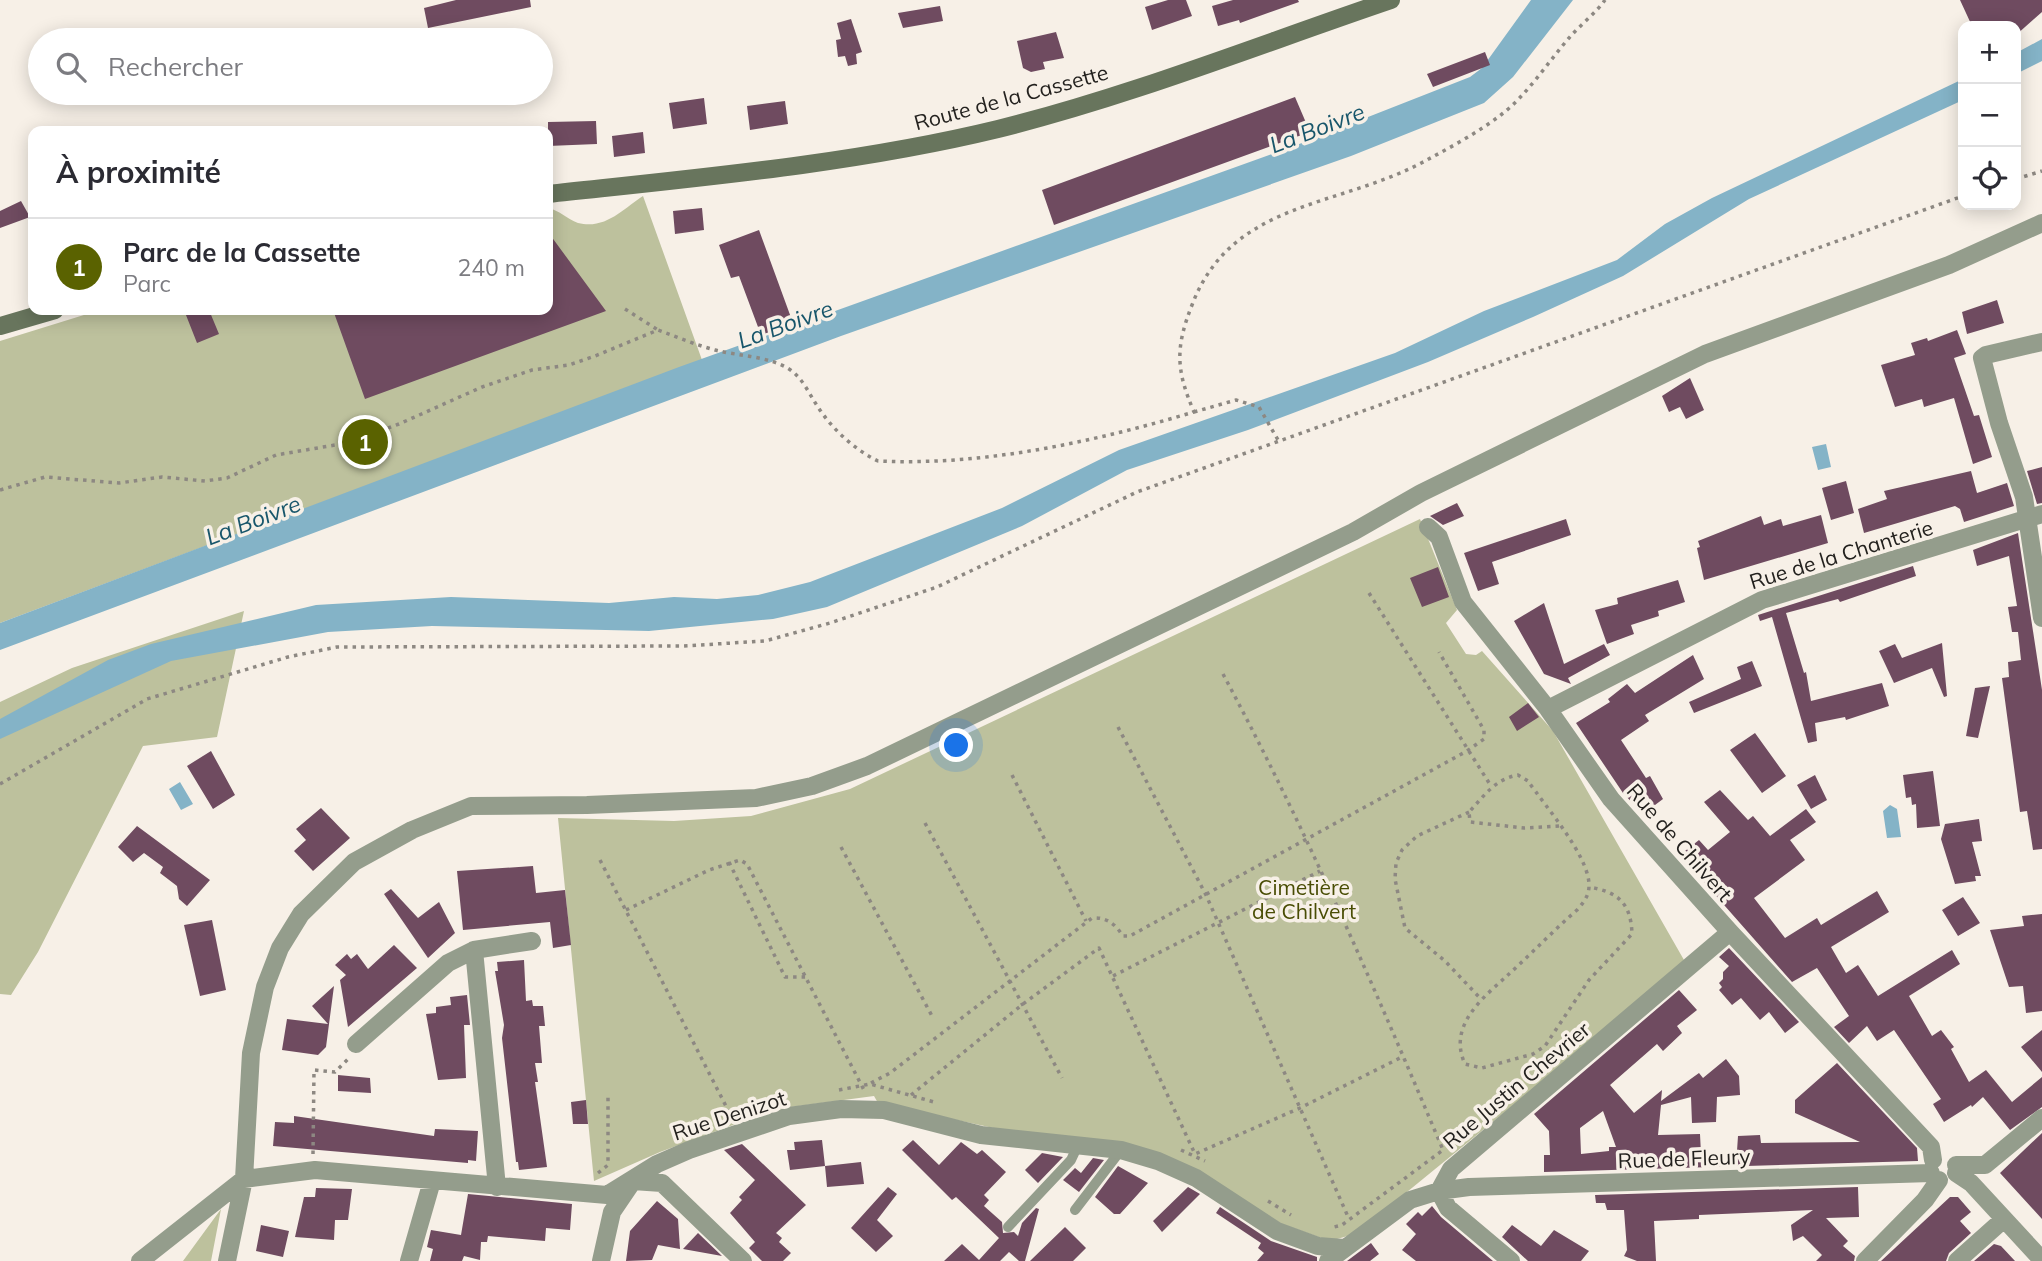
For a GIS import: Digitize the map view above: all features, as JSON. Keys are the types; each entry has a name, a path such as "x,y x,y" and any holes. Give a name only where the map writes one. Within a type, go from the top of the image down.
{"street":[{"name":"Route de la Cassette","path":"553,193 907,149 1000,128 1128,90 1391,0"},
{"path":"227,1261 244,1179 251,1053 265,987 280,948 301,914 354,862 412,830 471,806 587,805 756,798 812,786 867,766 1025,693 1705,354 1949,265 2042,223"},
{"path":"0,326 38,315"},
{"path":"2042,342 1982,358 2035,517 2042,618"},
{"name":"Rue de la Chanterie","path":"1548,709 1762,600 2035,517"},
{"name":"Rue de Chilvert","path":"1428,527 1439,537 1463,602 1548,709 1611,799 1730,932 1931,1147 1943,1170 1971,1183 2042,1260"},
{"name":"Rue Justin Chevrier","path":"1439,1191 1451,1169 1730,932"},
{"path":"356,1044 448,963 474,950 532,941"},
{"path":"474,950 498,1187"},
{"name":"Rue Denizot","path":"244,1179 315,1170 607,1195 657,1164 755,1126 789,1116 841,1109 884,1110 981,1135 1121,1150 1158,1161 1196,1178 1277,1231 1318,1246 1343,1248"},
{"name":"Rue de Fleury","path":"1439,1191 1469,1187 1943,1170 1985,1165 2042,1118"},
{"path":"1866,1261 1925,1200 1943,1170"},
{"path":"140,1261 244,1179"},
{"path":"409,1261 432,1181"},
{"path":"601,1261 612,1212 633,1181 662,1183 743,1261"},
{"path":"1328,1261 1409,1200 1439,1191 1448,1208 1511,1261"},
{"path":"1957,1261 2004,1219"}],"lane":[{"path":"1008,1227 1070,1160 1078,1145"},
{"path":"1075,1210 1121,1150"}],"path":[{"path":"1194,412 1184,389 1179,344 1197,290 1213,263 1228,247 1284,213 1345,195 1424,161 1503,113 1605,0"},
{"path":"2021,177 2042,171"},
{"path":"0,784 147,699 288,657 337,647 683,646 765,640 830,623 937,587 1136,492 1958,198"},
{"path":"625,310 659,330 713,350 778,363 801,379 820,410 854,446 878,461 1003,457 1134,430 1237,400 1259,407 1278,440"},
{"path":"0,490 45,477 119,483 162,477 205,481 227,478 276,455 347,443 399,424 482,387 532,370 569,365 659,330"},
{"path":"1369,593 1492,787"},
{"path":"829,1092 870,1084 890,1073 1011,983 1086,921 1101,917 1115,924 1123,936 1130,936 1467,751 1484,739 1484,730 1439,652"},
{"path":"1223,674 1267,756 1444,1150 1342,1225 1327,1229"},
{"path":"1118,727 1206,895 1349,1219 1361,1235"},
{"path":"1012,775 1086,921"},
{"path":"1480,998 1445,961 1405,928 1395,879 1396,863 1402,850 1417,836 1469,812 1492,787 1508,777 1518,775 1528,781 1577,852 1588,874 1590,887 1587,897 1577,910 1480,998 1463,1027 1461,1056 1465,1064 1482,1068 1533,1054 1545,1046 1589,980 1632,933 1632,916 1625,903 1610,893 1590,887"},
{"path":"1469,812 1469,822 1482,825 1559,826"},
{"path":"925,822 1062,1079"},
{"path":"841,847 932,1016"},
{"path":"600,860 729,1111 774,1101"},
{"path":"626,911 729,862 740,860 747,864 807,976 860,1086 869,1097 871,1110"},
{"path":"729,862 785,977 807,976"},
{"path":"1113,976 1217,920 1320,871"},
{"path":"911,1095 1023,1004 1099,948 1195,1154"},
{"path":"315,1170 314,1070 335,1072 351,1056 356,1044"},
{"path":"1195,1154 1300,1108 1404,1056"},
{"path":"870,1084 938,1104"},
{"path":"598,1173 608,1165 608,1095"},
{"path":"1172,1147 1195,1154 1216,1168"},
{"path":"1257,1195 1299,1220"}],"green space":[{"path":"643,196 702,360 0,623 0,341 84,315 553,315 553,210 578,223 597,223 614,217"},
{"name":"Cimetière de Chilvert","path":"1420,519 1457,610 1446,623 1466,654 1476,655 1482,651 1553,731 1684,960 1681,968 1396,1201 1351,1235 1330,1241 1282,1224 1192,1171 878,1103 874,1096 776,1109 660,1152 594,1181 558,818 674,821 751,816 850,789"},
{"path":"244,611 217,737 143,746 38,952 11,995 0,994 0,702 72,668"},
{"path":"221,1209 211,1261 183,1261"}],"water":[{"name":"La Boivre","path":"1531,0 1573,0 1513,77 1484,103 1351,156 841,336 0,650 0,623 679,367 1289,148 1470,77 1482,68"},
{"path":"2042,39 2042,61 2021,72 2021,50"},
{"path":"1958,81 1958,102 1749,199 1623,276 1428,362 1248,430 1127,470 1022,526 827,607 773,619 649,631 432,626 328,632 171,661 0,739 0,719 108,660 151,644 316,605 451,597 609,603 674,597 717,599 758,595 810,582 1002,508 1119,450 1395,353 1484,311 1617,260 1665,224 1712,198"},
{"path":"1826,444 1831,467 1818,470 1812,447"},
{"path":"180,782 193,804 181,810 169,789"},
{"path":"1890,805 1897,809 1901,837 1887,838 1883,811"}],"building":[{"path":"456,0 530,0 531,7 428,28 424,8"},
{"path":"1168,0 1186,0 1192,16 1152,30 1145,7"},
{"path":"1233,0 1299,2 1240,23 1239,20 1218,26 1212,6"},
{"path":"1960,0 2042,0 2042,12 2021,31 2021,21 1970,21"},
{"path":"940,6 943,21 903,28 898,13"},
{"path":"851,19 862,52 856,54 857,64 848,66 845,56 838,57 836,40 841,39 837,23"},
{"path":"1056,32 1064,58 1043,62 1045,69 1031,72 1023,68 1017,41"},
{"path":"1485,52 1490,65 1433,87 1427,74"},
{"path":"1295,97 1310,132 1054,225 1042,190"},
{"path":"704,98 707,124 673,129 669,103"},
{"path":"785,101 788,124 750,130 747,106"},
{"path":"596,121 597,144 553,146 553,126 548,126 548,122"},
{"path":"643,132 645,153 614,157 612,136"},
{"path":"21,201 28,218 0,228 0,211"},
{"path":"702,208 704,230 675,234 673,211"},
{"path":"759,230 793,323 761,335 739,276 731,278 719,245"},
{"path":"553,239 606,311 365,399 335,315 553,315"},
{"path":"1997,300 2004,323 1967,334 1962,312"},
{"path":"186,315 211,315 219,334 197,343"},
{"path":"1957,330 1966,354 1954,358 1974,416 1979,415 1992,457 1973,464 1954,398 1924,407 1922,399 1895,407 1881,365 1915,355 1911,343 1927,338 1928,341"},
{"path":"1690,378 1704,410 1686,419 1680,407 1669,412 1662,396"},
{"path":"2042,467 2042,503 2037,504 2027,471"},
{"path":"1971,471 1977,493 2007,483 2014,506 1964,522 1960,509 1955,506 1864,533 1858,509 1887,499 1884,491"},
{"path":"1846,481 1854,513 1831,520 1822,488"},
{"path":"1457,503 1464,516 1443,525 1430,516"},
{"path":"1821,515 1828,543 1704,580 1698,541 1761,516 1764,525 1781,519 1783,526"},
{"path":"1566,519 1571,535 1492,562 1499,584 1478,591 1464,553"},
{"path":"2018,533 2042,690 2042,849 2033,850 2027,811 2020,812 2002,678 2009,677 2008,662 2021,660 2018,632 2012,632 2008,607 2017,606 2009,556 1977,566 1973,550"},
{"path":"1913,566 1916,576 1840,602 1838,599 1786,613 1804,673 1806,672 1811,701 1882,683 1889,706 1846,720 1845,717 1815,723 1817,741 1808,743 1772,617 1760,621 1758,615"},
{"path":"1438,567 1449,597 1422,607 1410,578"},
{"path":"1678,580 1685,602 1658,611 1659,616 1631,625 1634,634 1607,644 1595,610 1618,604 1617,598"},
{"path":"1544,603 1564,664 1604,644 1610,655 1568,678 1571,684 1544,674 1514,621"},
{"path":"1942,643 1947,696 1944,697 1932,668 1894,683 1879,651 1895,644 1902,658"},
{"path":"1693,655 1704,679 1645,715 1649,721 1621,740 1646,778 1650,776 1663,799 1643,814 1623,793 1576,723 1610,702 1608,699 1627,684 1635,693"},
{"path":"1752,661 1762,686 1694,713 1689,702 1741,679 1737,667"},
{"path":"1990,686 1978,738 1966,736 1975,688"},
{"path":"1528,703 1539,717 1517,731 1509,717"},
{"path":"1755,733 1786,776 1762,793 1730,750"},
{"path":"211,751 235,795 213,809 187,766"},
{"path":"1933,771 1940,826 1917,828 1916,804 1912,805 1911,797 1906,798 1903,775"},
{"path":"1815,775 1827,800 1811,809 1797,785"},
{"path":"1720,790 1748,820 1753,816 1770,836 1806,809 1816,822 1790,840 1805,860 1754,898 1785,938 1817,918 1821,925 1877,891 1889,912 1831,947 1846,973 1858,965 1878,996 1952,950 1960,964 1909,996 1932,1036 1941,1030 1954,1047 1951,1049 1969,1082 1986,1070 2012,1102 2042,1077 2042,1107 2010,1130 1983,1097 1972,1107 1971,1105 1944,1122 1933,1104 1941,1099 1894,1030 1877,1041 1867,1026 1849,1043 1834,1027 1849,1016 1817,968 1792,982 1680,855 1699,840 1708,850 1730,832 1704,802"},
{"path":"321,808 350,838 313,871 294,851 306,840 296,829"},
{"path":"1979,819 1982,841 1972,842 1981,876 1975,876 1976,881 1955,884 1941,839 1945,824"},
{"path":"137,826 210,880 187,906 179,899 177,886 160,873 163,867 144,853 133,862 118,847"},
{"path":"533,866 536,893 565,890 571,945 553,948 550,922 463,930 457,871"},
{"path":"391,889 418,918 439,902 455,933 428,958 384,894"},
{"path":"1963,897 1980,923 1958,936 1942,910"},
{"path":"2042,914 2042,1011 2026,1013 2023,986 2009,987 1990,930 2024,926 2022,916"},
{"path":"212,920 226,990 200,996 184,925"},
{"path":"394,945 417,968 348,1027 340,980 346,975 335,965 347,954 351,959 357,954 368,969"},
{"path":"1729,948 1799,1022 1785,1033 1769,1012 1760,1020 1741,998 1732,1005 1719,990 1722,987 1719,983 1723,979 1723,972 1729,966 1719,957"},
{"path":"524,960 526,1001 532,1000 533,1006 543,1006 545,1026 539,1026 542,1063 535,1063 538,1082 535,1082 547,1167 519,1170 502,1038 504,1025 495,971 498,971 497,962"},
{"path":"334,986 326,1047 318,1055 282,1050 287,1019 328,1024 312,1006"},
{"path":"1679,990 1697,1010 1677,1026 1682,1033 1663,1051 1657,1044 1610,1085 1634,1113 1662,1090 1661,1101 1699,1073 1703,1078 1726,1059 1739,1076 1740,1095 1717,1097 1716,1122 1692,1123 1691,1097 1661,1105 1658,1135 1700,1134 1701,1154 1737,1151 1738,1136 1760,1135 1761,1143 1860,1142 1795,1113 1795,1100 1837,1063 1917,1148 1918,1161 1544,1172 1544,1155 1550,1155 1549,1131 1534,1114","holes":["1603,1111 1616,1147 1609,1147 1609,1151 1581,1154 1580,1128"]},
{"path":"467,995 470,1025 464,1025 466,1078 438,1080 426,1014 436,1013 436,1007 451,1005 450,997"},
{"path":"2042,1030 2042,1072 2021,1047"},
{"path":"338,1075 370,1078 371,1093 338,1091"},
{"path":"586,1100 588,1124 573,1124 571,1102"},
{"path":"294,1116 434,1136 435,1129 478,1131 476,1161 468,1160 468,1163 273,1146 275,1122 294,1123"},
{"path":"2042,1133 2042,1219 2000,1173"},
{"path":"822,1140 825,1166 790,1170 787,1150 795,1150 794,1142"},
{"path":"913,1140 939,1165 961,1142 977,1154 982,1150 1006,1172 984,1195 989,1200 984,1206 1002,1222 1003,1233 1014,1232 1018,1236 1022,1223 1036,1208 1039,1209 1025,1261 1019,1261 1009,1252 1000,1261 944,1261 962,1244 979,1260 999,1238 956,1197 952,1200 902,1150"},
{"path":"742,1144 806,1205 776,1233 782,1238 779,1242 791,1253 783,1261 762,1261 749,1248 755,1242 730,1213 742,1200 739,1197 755,1180 724,1150"},
{"path":"1042,1153 1063,1157 1038,1183 1025,1170"},
{"path":"1093,1158 1104,1160 1079,1192 1063,1180 1075,1168 1081,1173"},
{"path":"861,1162 864,1184 827,1187 825,1166"},
{"path":"1118,1166 1148,1183 1120,1214 1114,1214 1095,1197"},
{"path":"888,1187 897,1194 877,1220 893,1236 876,1252 851,1228"},
{"path":"1188,1187 1200,1194 1162,1232 1153,1221"},
{"path":"1858,1187 1859,1217 1826,1218 1848,1241 1843,1246 1855,1256 1854,1261 1816,1261 1822,1255 1803,1236 1793,1241 1791,1225 1813,1210 1699,1215 1699,1219 1654,1221 1656,1261 1637,1261 1624,1256 1627,1250 1624,1210 1607,1210 1605,1203 1596,1203 1595,1195"},
{"path":"316,1188 352,1189 348,1220 335,1220 334,1240 295,1237 304,1197 315,1197"},
{"path":"468,1194 572,1204 570,1230 546,1228 545,1241 488,1236 487,1242 481,1242 480,1260 464,1256 462,1261 430,1261 433,1249 427,1247 431,1230 461,1235"},
{"path":"1950,1197 1958,1197 1971,1212 1960,1221 1971,1233 1949,1253 1946,1261 1881,1261"},
{"path":"657,1201 678,1219 680,1249 658,1245 652,1260 626,1261 630,1231"},
{"path":"1432,1206 1441,1217 1493,1261 1416,1261 1402,1250 1416,1234 1406,1224 1418,1212 1422,1216"},
{"path":"1220,1207 1271,1241 1317,1257 1317,1261 1257,1261 1264,1253 1258,1248 1261,1243 1216,1213"},
{"path":"261,1225 289,1231 283,1257 256,1251"},
{"path":"1512,1225 1541,1246 1554,1230 1589,1251 1581,1261 1528,1261 1502,1237"},
{"path":"1065,1227 1086,1248 1073,1261 1030,1261"},
{"path":"698,1233 722,1256 683,1249"},
{"path":"1371,1243 1379,1254 1370,1261 1347,1261"},
{"path":"1994,1244 2001,1246 2015,1261 1974,1261"}],"place":[{"name":"Parc de la Cassette","path":"365,442"}]}
